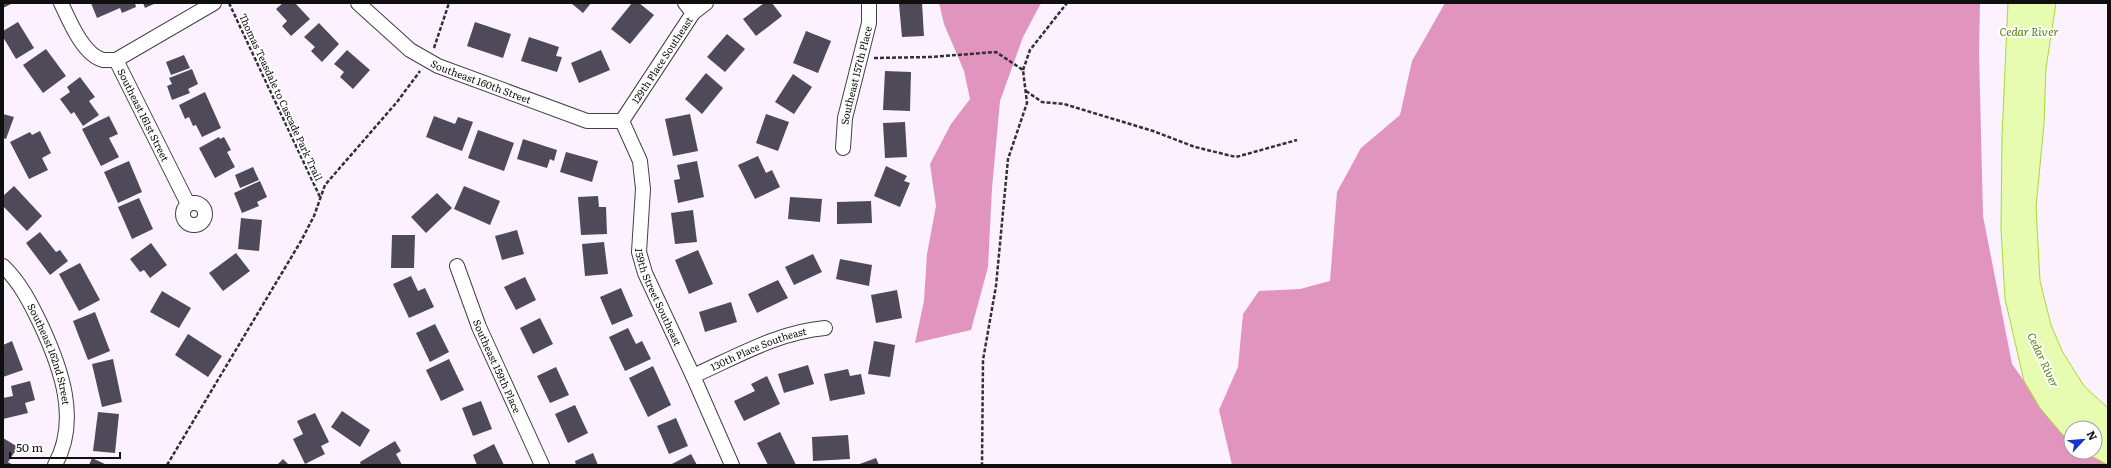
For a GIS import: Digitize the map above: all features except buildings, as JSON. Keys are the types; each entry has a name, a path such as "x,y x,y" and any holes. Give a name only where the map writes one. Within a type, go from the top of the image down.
{"street":[{"name":"Southeast 161st Street","path":"61,3 76,35 94,55 103,60 116,60 188,204"},
{"path":"116,60 214,3"},
{"name":"Southeast 160th Street","path":"358,3 410,50 438,66 587,121 622,120"},
{"name":"129th Place Southeast","path":"622,120 689,8 706,3"},
{"name":"Southeast 157th Place","path":"843,148 845,118 869,23 869,3"},
{"name":"159th Street Southeast","path":"622,120 640,161 643,189 639,252 645,273 694,376 732,465"},
{"name":"Southeast 162nd Street","path":"3,266 31,304 56,360 66,399 67,419 62,452 55,465"},
{"name":"Southeast 159th Place","path":"457,266 479,327 542,465"},
{"name":"130th Place Southeast","path":"694,376 780,337 803,330 825,328"}],"path":[{"name":"Thomas Teasdale to Cascade Park Trail","path":"228,3 320,197"},
{"path":"167,465 301,241 314,216 325,185 397,102 433,52 449,3"},
{"path":"982,465 983,360 996,286 1008,159 1027,103 1022,70 1030,50 1067,3"},
{"path":"860,59 930,57 996,52 1022,70"},
{"path":"1025,91 1042,102 1064,104 1153,130 1195,148 1236,157 1297,140"}],"shaded area":[{"path":"939,3 1041,3 1023,37 1000,101 992,188 988,267 971,330 915,343 924,301 927,254 936,206 930,164 951,124 970,99 964,71 944,24"},
{"path":"1445,3 1980,3 1979,51 1983,216 2012,364 2059,431 2063,434 2063,460 2101,460 2108,465 1232,465 1219,410 1238,367 1243,314 1259,291 1300,289 1330,281 1337,192 1361,148 1400,115 1412,61"}],"water":[{"name":"Cedar River","path":"2008,3 2056,3 2046,68 2044,124 2036,207 2040,281 2051,325 2062,351 2084,386 2108,408 2108,465 2099,460 2103,460 2103,420 2063,420 2063,435 2040,408 2024,381 2005,299 2001,229 2002,136"}]}
